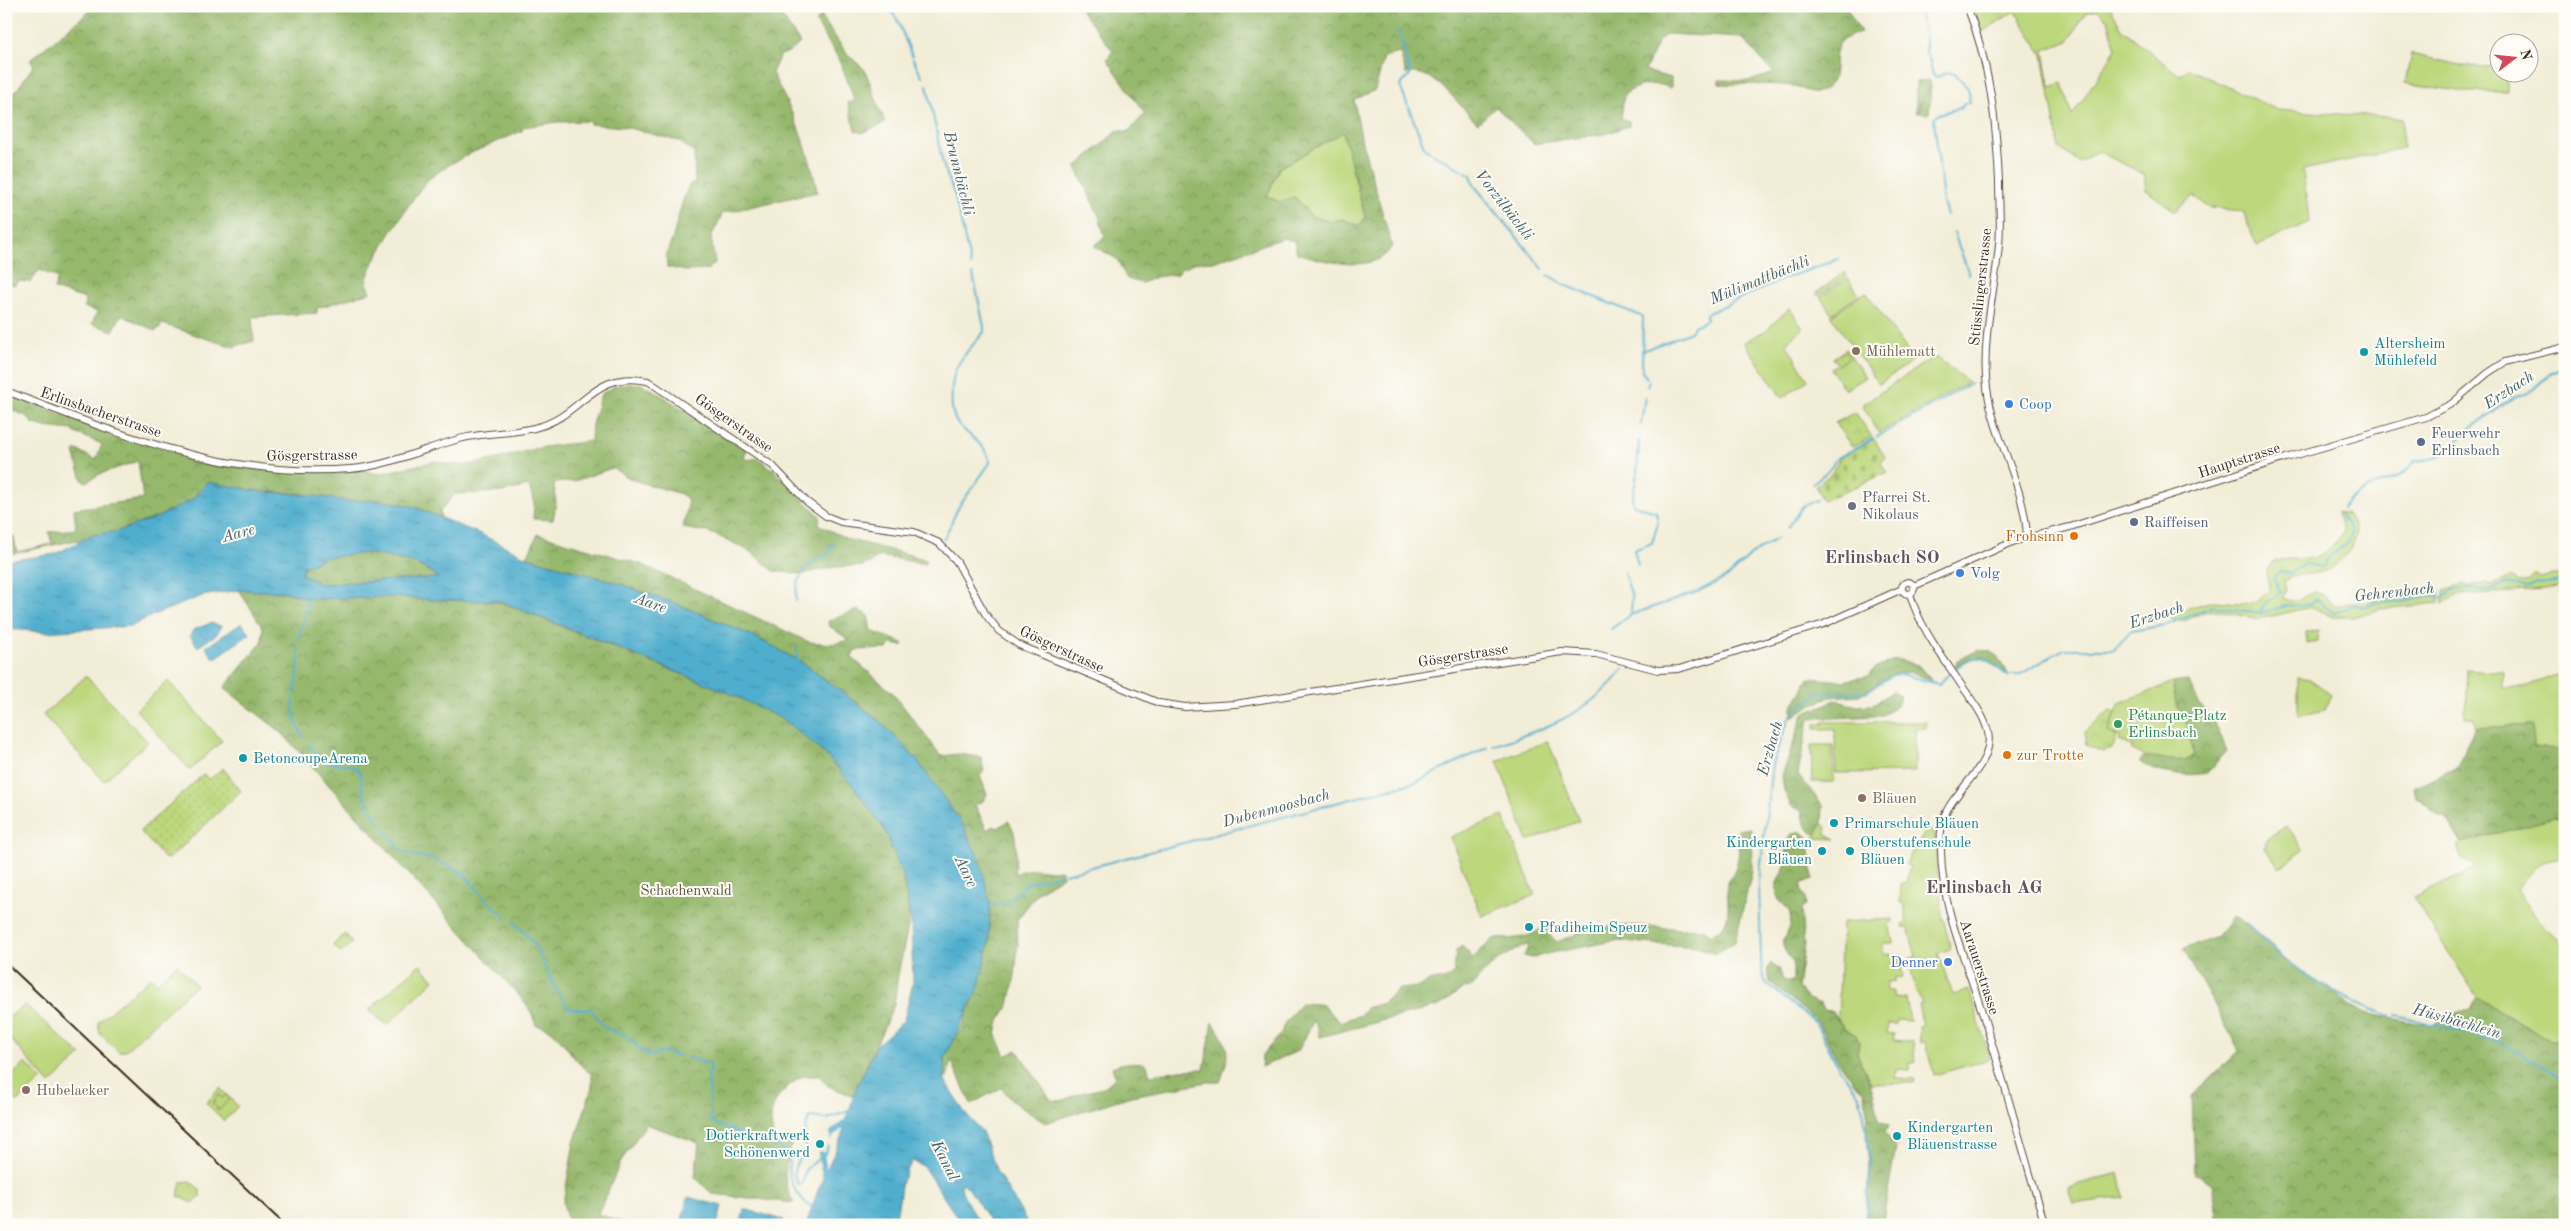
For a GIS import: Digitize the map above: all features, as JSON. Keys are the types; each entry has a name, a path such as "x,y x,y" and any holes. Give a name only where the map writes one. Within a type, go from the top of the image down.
{"main road":[{"name":"Stüsslingerstrasse","path":"1967,6 1991,89 1998,165 2000,236 1986,346 1987,396 1995,428 2023,505 2027,538"},
{"name":"Hauptstrasse","path":"1914,586 1994,549 2027,538 2070,527 2286,458 2426,417 2451,404 2488,373 2505,362 2565,347"},
{"name":"Gösgerstrasse","path":"189,455 222,463 266,469 328,470 362,467 404,457 461,438 545,425 564,416 600,386 624,378 633,378 654,384 754,452 782,473 808,502 826,516 841,522 914,532 939,543 957,562 986,615 999,631 1018,645 1158,702 1185,707 1234,704 1562,652 1608,657 1658,670 1678,669 1841,617 1902,589"},
{"name":"Erlinsbacherstrasse","path":"6,391 83,420 189,455"},
{"path":"1907,582 1914,586 1913,592 1910,594 1904,593 1902,589 1907,582"},
{"name":"Aarauerstrasse","path":"1910,594 1947,664 1980,714 1986,726 1989,740 1983,759 1944,817 1940,851 1945,892 1955,937 1982,1013 2045,1225"}],"green space":[{"path":"96,6 775,6 800,43 790,52 780,55 772,73 805,145 817,192 723,213 711,237 715,263 707,270 686,271 667,267 667,251 682,203 690,184 695,184 694,153 679,141 625,127 590,124 590,121 557,122 523,127 522,131 450,164 429,179 404,212 375,260 367,281 371,292 317,308 317,313 252,317 254,341 232,347 163,324 156,331 121,315 113,331 92,324 97,312 84,307 85,299 54,289 58,278 39,270 31,282 19,281 15,285 6,283 6,105 34,65 30,60"},
{"path":"1078,6 1393,6 1396,11 1398,6 1845,6 1861,32 1843,40 1839,45 1836,51 1833,78 1825,89 1816,92 1783,85 1719,84 1719,80 1750,81 1774,73 1742,38 1667,34 1658,41 1645,71 1671,78 1671,88 1652,84 1635,88 1624,95 1621,119 1629,121 1629,126 1605,134 1534,144 1496,107 1478,123 1436,82 1416,73 1406,74 1400,53 1384,57 1375,90 1354,100 1362,142 1392,246 1385,255 1374,261 1362,264 1321,260 1297,253 1294,241 1283,238 1216,261 1195,262 1188,267 1182,268 1177,274 1156,277 1142,283 1127,279 1117,259 1094,246 1105,237 1099,216 1076,167 1118,130 1128,132 1145,114 1107,59 1113,51","holes":["1343,132 1365,217 1360,226 1342,219 1331,222 1311,216 1295,197 1279,202 1267,196 1279,168"]},
{"path":"1972,6 2110,6 2122,29 2179,75 2189,69 2278,110 2402,118 2403,148 2303,170 2309,222 2257,246 2243,211 2211,208 2193,196 2175,211 2146,190 2144,174 2097,151 2079,163 2059,148 2043,55 2015,11 1981,33","holes":["2098,10 2108,20 2116,49 2072,116 2062,83 2050,87 2044,50 2069,41 2085,13"]},
{"path":"821,16 847,54 865,70 885,123 862,133 855,130 848,103 855,101 840,61 816,22"},
{"path":"2411,54 2464,66 2488,67 2488,82 2507,82 2507,92 2464,92 2405,83"},
{"path":"1929,80 1931,84 1921,99 1918,113 1916,113 1916,82"},
{"path":"1931,86 1929,114 1919,113 1922,100"},
{"path":"1343,132 1365,217 1360,226 1342,219 1331,222 1311,216 1295,197 1279,202 1267,196 1279,168"},
{"path":"1845,272 1847,276 1818,296 1816,293"},
{"path":"1848,278 1859,295 1832,314 1820,297"},
{"path":"1866,292 1914,360 1879,384 1831,316"},
{"path":"1790,308 1803,329 1786,343 1808,380 1782,398 1744,342 1765,331"},
{"path":"1846,349 1851,356 1838,365 1833,358"},
{"path":"1851,356 1865,377 1845,390 1831,369"},
{"path":"1933,357 1939,359 1968,382 1879,433 1862,405"},
{"path":"628,383 641,384 653,390 747,450 744,457 748,460 758,458 774,470 820,516 819,525 847,539 918,557 926,560 925,564 879,556 863,566 835,567 802,574 774,571 751,552 732,542 708,532 683,528 688,505 687,498 681,494 633,480 612,468 575,481 554,483 556,503 553,520 533,519 534,503 529,486 502,492 455,494 440,511 441,518 412,506 377,500 347,501 301,494 241,489 216,484 199,490 193,499 160,516 119,531 6,555 6,534 13,535 17,552 52,544 49,532 76,529 74,509 143,499 138,461 100,474 86,482 82,480 74,452 77,450 96,460 102,444 75,433 73,430 44,427 32,423 28,417 6,407 6,393 100,429 213,463 246,469 329,472 339,475 340,472 363,470 377,474 436,461 460,465 472,464 541,448 591,441 592,424 601,394 615,386"},
{"path":"1855,412 1872,437 1852,447 1835,423"},
{"path":"1874,439 1885,457 1881,464 1888,472 1823,501 1816,486 1832,473 1840,457"},
{"path":"2336,512 2345,513 2355,527 2355,538 2350,549 2342,559 2329,569 2318,573 2295,576 2284,581 2286,590 2283,599 2292,601 2316,592 2322,594 2334,606 2340,606 2347,603 2364,603 2379,597 2393,599 2440,589 2440,603 2381,609 2353,617 2334,617 2312,607 2258,619 2217,610 2204,612 2184,621 2175,621 2169,617 2191,607 2213,601 2254,604 2269,590 2267,571 2274,562 2287,559 2313,558 2327,551 2335,543 2344,530"},
{"path":"538,534 643,565 809,642 832,644 849,640 828,625 829,620 858,610 868,615 871,631 903,643 903,646 891,644 887,649 855,650 851,657 893,693 941,756 959,754 981,757 984,771 980,776 987,794 983,801 975,805 987,830 993,826 998,828 1008,821 1011,826 1016,846 1014,874 1034,869 1061,870 1063,876 1039,891 1017,920 1018,944 1015,976 1009,1005 999,1021 996,1034 1006,1056 1017,1050 1051,1100 1061,1101 1081,1093 1103,1088 1115,1078 1112,1067 1120,1064 1144,1063 1147,1065 1150,1075 1180,1070 1204,1069 1213,1022 1227,1051 1226,1064 1220,1082 1207,1082 1131,1096 1045,1123 1016,1104 1001,1088 971,1104 951,1060 947,1077 944,1078 945,1057 964,1023 989,944 990,902 844,693 803,663 758,638 692,610 621,584 527,557"},
{"path":"369,553 415,564 438,578 320,584 301,574 304,567 326,557"},
{"path":"2534,574 2539,578 2552,575 2565,577 2565,585 2547,590 2458,595 2443,603 2444,590 2464,584 2470,587 2486,583 2490,585 2513,578 2519,583 2527,581"},
{"name":"Schachenwald","path":"239,590 286,592 312,599 397,597 500,602 727,692 784,719 825,754 854,787 885,830 903,877 909,922 894,1005 853,1096 828,1086 820,1076 803,1076 786,1088 775,1102 771,1118 774,1139 792,1145 787,1160 786,1181 794,1203 712,1194 695,1177 699,1143 646,1124 621,1161 598,1214 631,1225 569,1225 563,1203 574,1143 592,1087 592,1074 577,1062 560,1039 546,1028 536,1025 531,1012 522,999 281,732 224,688 262,642 263,628"},
{"path":"2318,631 2318,642 2307,644 2306,632"},
{"path":"1979,650 1989,651 1997,656 2009,677 1984,658 1968,659 1955,666 1958,660"},
{"path":"1896,659 1918,665 1931,680 1911,672 1893,674 1859,695 1830,697 1811,705 1792,717 1792,708 1809,678 1843,681 1869,676 1874,669"},
{"path":"2467,669 2503,672 2503,688 2523,688 2565,671 2565,751 2533,748 2532,725 2475,728 2474,718 2465,717"},
{"path":"86,676 148,742 104,781 43,715"},
{"path":"2298,677 2310,679 2331,694 2325,710 2298,716"},
{"path":"168,681 222,741 190,770 136,710"},
{"path":"2188,681 2199,703 2214,721 2227,751 2207,773 2191,775 2172,774 2147,767 2141,762 2142,758 2155,757 2181,760 2188,759 2194,755 2186,721 2182,712 2177,708 2172,683"},
{"path":"2172,683 2186,721 2194,755 2179,761 2155,759 2132,751 2132,746 2119,741 2120,737 2108,732 2119,703"},
{"path":"1893,691 1900,696 1897,706 1881,716 1809,719 1798,774 1823,806 1822,823 1815,834 1805,824 1801,810 1791,806 1784,791 1782,776 1803,714 1835,700 1857,706 1873,705"},
{"path":"2110,710 2115,712 2108,732 2117,736 2112,749 2103,752 2086,745 2084,732"},
{"path":"1823,722 1926,722 1926,728 1915,728 1915,772 1836,773 1835,729 1815,729 1815,724 1823,724"},
{"path":"2532,725 2533,748 2565,751 2565,859 2560,850 2564,841 2563,821 2554,818 2461,843 2447,819 2438,815 2416,798 2414,788 2457,767 2475,728"},
{"path":"1548,741 1579,821 1528,841 1497,761"},
{"path":"1811,745 1833,745 1834,782 1812,782"},
{"path":"223,768 241,791 169,859 164,858 140,831 204,774 209,780"},
{"path":"1503,816 1535,895 1482,916 1450,837"},
{"path":"2554,818 2563,821 2564,841 2560,850 2563,858 2546,861 2535,866 2518,890 2538,920 2565,946 2565,1019 2560,1027 2565,1041 2565,1055 2554,1042 2477,997 2413,897 2476,867 2459,854 2458,846 2461,843"},
{"path":"1822,824 1826,827 1826,834 1836,839 1814,838"},
{"path":"2287,826 2304,850 2279,868 2265,848 2267,838"},
{"path":"1751,828 1752,871 1735,942 1715,954 1698,947 1614,941 1533,958 1524,956 1529,944 1490,966 1473,986 1461,990 1439,1006 1320,1037 1314,1020 1298,1051 1261,1067 1262,1055 1281,1034 1284,1024 1301,1003 1322,1004 1340,1022 1360,1015 1366,1008 1383,1003 1399,989 1419,987 1431,980 1444,980 1454,973 1456,950 1462,946 1473,958 1493,939 1524,937 1543,928 1550,922 1546,932 1557,942 1589,931 1619,926 1701,929 1710,935 1718,931 1727,920 1727,882 1737,864 1739,851 1738,830"},
{"path":"1930,829 1935,835 1942,914 1951,949 1938,953 1953,995 1969,990 1990,1059 1934,1075 1925,1042 1920,1043 1919,1026 1923,1025 1918,1005 1922,1004 1915,988 1909,959 1916,956 1908,928 1904,928 1903,924 1907,923 1904,903 1900,903 1901,883 1906,883 1910,866 1906,865 1918,842 1927,830"},
{"path":"1800,831 1807,836 1813,879 1802,883 1801,890 1806,906 1801,909 1804,945 1798,988 1808,999 1821,1004 1824,1010 1831,1011 1844,1028 1856,1035 1859,1043 1857,1053 1874,1094 1879,1120 1889,1125 1885,1133 1896,1147 1882,1225 1865,1225 1869,1165 1866,1137 1868,1118 1864,1092 1855,1084 1837,1059 1818,1022 1770,982 1768,975 1768,968 1771,963 1779,968 1783,980 1790,982 1793,979 1793,962 1783,946 1784,937 1791,922 1790,914 1778,898 1776,886 1785,867 1788,840 1791,834"},
{"path":"2232,916 2246,924 2301,972 2331,990 2349,1005 2365,1013 2415,1023 2434,1024 2451,1014 2471,1009 2477,997 2554,1042 2565,1055 2565,1225 2218,1225 2213,1184 2195,1173 2192,1096 2239,1050 2183,949 2205,942 2218,935 2224,930"},
{"path":"1892,919 1894,921 1889,922 1893,943 1883,943 1883,954 1899,955 1903,978 1895,977 1895,981 1887,982 1886,991 1893,991 1893,997 1906,998 1910,1021 1897,1020 1896,1024 1888,1024 1887,1033 1894,1034 1893,1040 1913,1042 1915,1063 1910,1063 1910,1070 1896,1069 1895,1078 1915,1079 1914,1083 1871,1084 1857,1053 1859,1043 1856,1035 1844,1028 1838,1019 1842,922"},
{"path":"345,934 352,943 341,953 333,945"},
{"path":"177,964 196,985 126,1050 119,1052 100,1034 98,1022 151,977 157,983"},
{"path":"420,964 434,980 387,1025 369,1010"},
{"path":"25,1005 81,1055 50,1084 6,1034 6,1019"},
{"path":"26,1063 42,1080 17,1102 6,1091 6,1080"},
{"path":"220,1088 238,1106 224,1121 206,1103"},
{"path":"219,1095 222,1098 226,1095 230,1098 219,1110 212,1103"},
{"path":"2119,1173 2124,1197 2073,1204 2068,1187"},
{"path":"190,1181 200,1190 200,1197 193,1203 178,1196 181,1182"}],"water":[{"path":"208,482 262,492 301,494 347,501 377,500 412,506 480,534 527,557 621,584 692,610 757,638 803,663 879,720 918,761 964,827 980,861 990,902 989,944 978,990 945,1057 944,1078 963,1110 982,1132 997,1172 1029,1225 992,1225 969,1189 964,1184 961,1184 966,1200 981,1225 962,1225 923,1166 912,1161 902,1181 895,1225 806,1225 818,1190 842,1135 855,1091 877,1045 904,1020 913,982 911,922 903,877 885,830 854,787 825,754 784,720 727,692 500,601 431,600 397,597 312,599 286,592 239,590 202,596 151,616 132,626 46,632 6,629 6,561 55,554 92,535 119,531 160,516 193,499","holes":["369,553 415,564 438,578 320,584 301,574 304,566 326,557"]},
{"path":"211,623 221,626 217,634 198,647 190,636 193,630"},
{"path":"242,623 250,634 214,659 206,647"},
{"path":"688,1197 722,1206 717,1224 709,1222 708,1225 681,1223"},
{"path":"744,1209 784,1220 782,1225 741,1223"}],"waterway":[{"name":"Brunnbächli","path":"887,6 897,19 912,56"},
{"name":"Dubenmoosbach","path":"1919,6 1926,45 1925,52 1929,58 1933,75 1937,77 1946,73 1955,73 1968,88 1970,96 1969,102 1961,108 1939,114 1934,118 1943,202 1947,215"},
{"name":"Vorzilbächli","path":"1399,31 1410,75 1400,86 1425,149 1471,175 1474,185 1543,269"},
{"name":"Brunnbächli","path":"913,59 922,76"},
{"name":"Brunnbächli","path":"927,85 943,164 955,196 971,266"},
{"name":"Dubenmoosbach","path":"1954,233 1969,274"},
{"name":"Mülimattbächli","path":"1642,351 1691,332 1694,326 1707,320 1706,314 1781,280 1838,259"},
{"name":"Brunnbächli","path":"944,539 958,508 990,463 989,457 982,446 959,425 953,413 951,398 958,364 984,332 973,274"},
{"name":"Vorzilbächli","path":"1548,275 1565,285 1643,317 1642,372 1647,378"},
{"name":"Erzbach","path":"2342,508 2364,490 2401,475 2415,461 2435,457 2446,451 2469,429 2506,402 2531,391 2551,374 2565,367"},
{"name":"Vorzilbächli","path":"1647,386 1649,381"},
{"name":"Dubenmoosbach","path":"1877,437 1971,383"},
{"name":"Vorzilbächli","path":"1641,425 1645,396"},
{"name":"Dubenmoosbach","path":"1812,484 1829,470 1836,459 1873,439"},
{"name":"Vorzilbächli","path":"1638,565 1634,550 1652,543 1658,523 1656,512 1634,505 1632,502 1637,474 1639,440"},
{"name":"Dubenmoosbach","path":"1787,528 1803,506 1817,500"},
{"name":"Erzbach","path":"1866,1225 1871,1162 1859,1095 1839,1068 1816,1023 1766,983 1762,972 1759,882 1772,764 1789,718 1795,710 1820,693 1866,692 1893,675 1901,674 1939,684 1961,664 1975,658 1989,661 2007,675 2019,675 2064,649 2114,649 2131,631 2166,625 2213,606 2259,613 2267,601 2281,593 2274,580 2276,574 2281,571 2291,573 2305,564 2323,567 2328,558 2347,543 2351,530 2340,514"},
{"name":"Dubenmoosbach","path":"1611,629 1630,615 1697,592 1729,576 1752,554 1777,538"},
{"name":"Brunnbächli","path":"796,601 797,584 800,577 809,566 828,554 833,543"},
{"name":"Vorzilbächli","path":"1624,572 1632,597 1631,613"},
{"name":"Gehrenbach","path":"2260,613 2287,606 2308,605 2316,599 2334,613 2354,605 2365,608 2376,602 2403,602 2419,597 2443,597 2452,590 2490,590 2505,584 2526,588 2536,583 2565,581"},
{"path":"298,640 307,608 306,598"},
{"path":"298,648 298,673 293,704 297,725 304,737"},
{"path":"796,648 798,661"},
{"name":"Dubenmoosbach","path":"1493,746 1549,726 1581,709 1596,698 1624,668"},
{"path":"308,744 323,759 337,764 348,765 358,770 361,776 365,800 380,823"},
{"name":"Dubenmoosbach","path":"1065,874 1416,782 1488,747"},
{"path":"384,829 404,853 437,860 465,875 486,900 507,918"},
{"name":"Dubenmoosbach","path":"990,906 1010,900 1027,883 1062,874"},
{"path":"514,922 534,943 553,984 569,1009 591,1009 605,1028 625,1035 648,1056 662,1052 680,1056"},
{"name":"Hüsibächlein","path":"2247,923 2276,953 2312,979 2351,1000 2390,1016"},
{"name":"Hüsibächlein","path":"2396,1015 2497,1041 2565,1079"},
{"path":"687,1058 707,1063 711,1068 708,1078 710,1103"},
{"path":"822,1156 806,1169 803,1181 798,1185 794,1172 804,1152 806,1129 810,1117 827,1119 851,1110"},
{"path":"711,1111 710,1119 715,1124 788,1151 789,1174 795,1190 813,1208"},
{"path":"833,1133 852,1117"},
{"path":"831,1139 834,1132"},
{"path":"822,1160 828,1146"},
{"path":"821,1154 826,1182"}],"railway":[{"path":"6,963 285,1225"}],"place":[{"name":"Mühlematt","path":"1856,351"},
{"name":"Altersheim Mühlefeld","path":"2364,352"},
{"name":"Coop","path":"2009,404"},
{"name":"Feuerwehr Erlinsbach","path":"2421,442"},
{"name":"Pfarrei St. Nikolaus","path":"1852,506"},
{"name":"Raiffeisen","path":"2134,522"},
{"name":"Frohsinn","path":"2074,536"},
{"name":"Volg","path":"1960,573"},
{"name":"Pétanque-Platz Erlinsbach","path":"2118,724"},
{"name":"zur Trotte","path":"2007,755"},
{"name":"BetoncoupeArena","path":"243,758"},
{"name":"Bläuen","path":"1862,798"},
{"name":"Primarschule Bläuen","path":"1834,823"},
{"name":"Kindergarten Bläuen","path":"1822,851"},
{"name":"Oberstufenschule Bläuen","path":"1850,851"},
{"name":"Pfadiheim Speuz","path":"1529,927"},
{"name":"Denner","path":"1948,962"},
{"name":"Hubelacker","path":"26,1090"},
{"name":"Kindergarten Bläuenstrasse","path":"1897,1136"},
{"name":"Dotierkraftwerk Schönenwerd","path":"820,1144"}],"district":[{"name":"Erlinsbach SO","path":"1882,557"},
{"name":"Erlinsbach AG","path":"1984,887"}],"water label":[{"name":"Aare","path":"238,532"},
{"name":"Aare","path":"651,602"},
{"name":"Aare","path":"967,871"},
{"name":"Kanal","path":"946,1160"}]}
